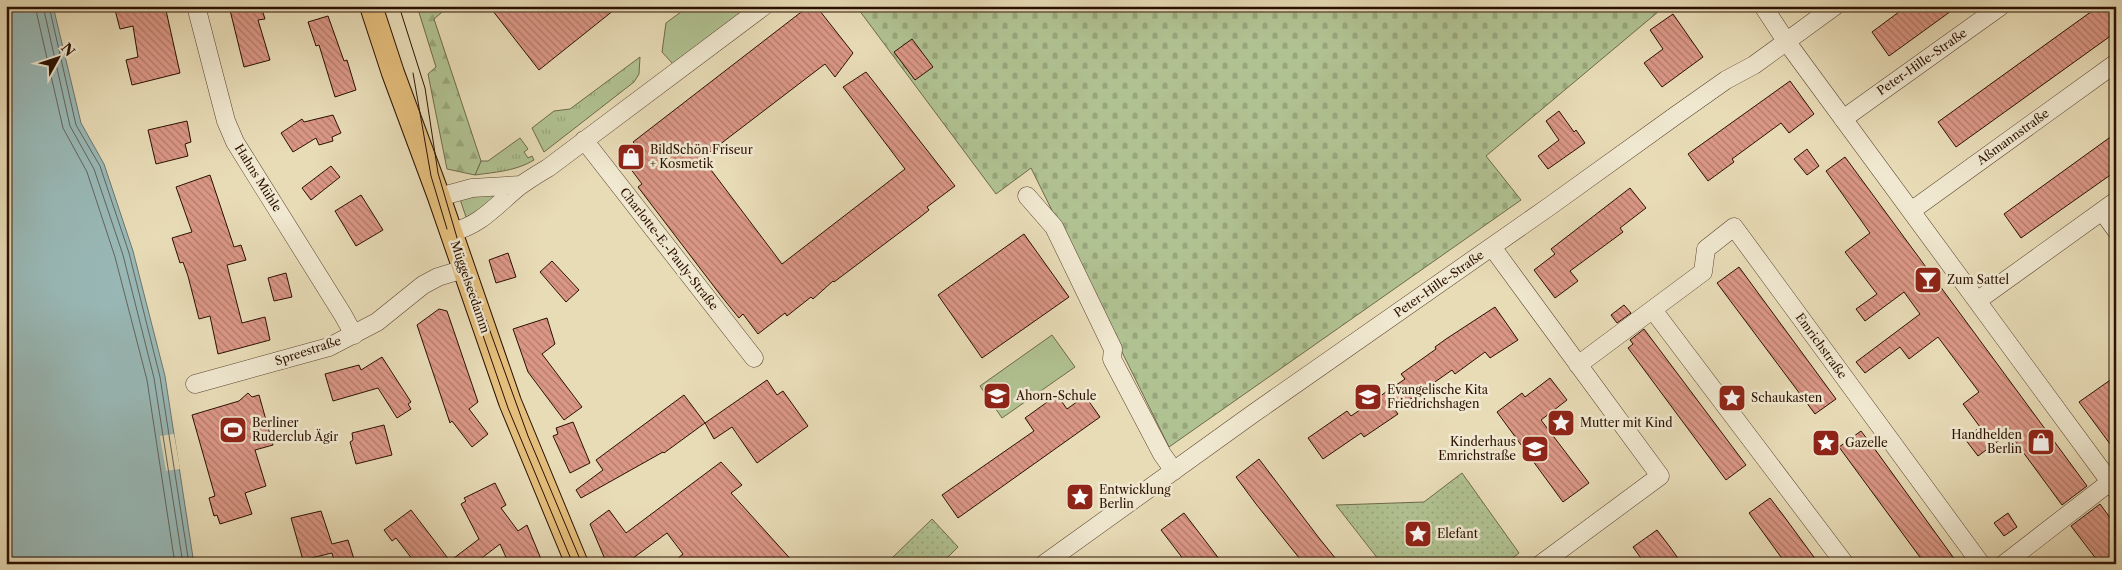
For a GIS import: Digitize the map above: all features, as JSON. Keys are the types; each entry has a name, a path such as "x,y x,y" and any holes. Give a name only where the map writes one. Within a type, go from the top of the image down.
{"main road":[{"name":"Müggelseedamm","path":"372,6 393,73 439,197 510,402 577,564"}],"street":[{"name":"Hahns Mühle","path":"196,6 226,121 235,142 354,335"},
{"path":"451,232 468,227 488,214 521,185 764,6"},
{"path":"1763,6 1786,41 2113,486 2004,564"},
{"name":"Peter-Hille-Straße","path":"1044,564 1704,95 1726,80 1754,65 1835,6"},
{"name":"Peter-Hille-Straße","path":"1843,119 2001,6"},
{"name":"Aßmannstraße","path":"1911,211 2116,63"},
{"name":"Charlotte-E.-Pauly-Straße","path":"584,140 754,358"},
{"path":"439,197 472,188 521,185"},
{"path":"1027,196 1054,227 1113,349 1112,359 1162,454 1174,471"},
{"path":"1977,301 2109,206 2116,230"},
{"name":"Emrichstraße","path":"1578,365 1703,272 1706,249 1734,227 1981,564"},
{"path":"1492,247 1660,476 1541,564"},
{"name":"Spreestraße","path":"195,384 329,347 377,322 423,285 438,277 464,269"},
{"path":"1653,310 1845,564"}],"green space":[{"path":"417,6 449,6 434,19 481,161 475,175 447,169 428,74 436,67"},
{"path":"689,6 749,6 673,64 662,52 666,23"},
{"path":"856,6 1665,6 1486,156 1521,200 1169,447 1031,168 996,194"},
{"path":"640,57 639,74 634,82 544,152 532,128 554,111 570,109"},
{"path":"520,138 528,149 524,152 528,158 532,156 534,160 513,169 475,175 481,161 488,161"},
{"path":"497,191 501,196 477,213 466,217 460,199"},
{"path":"1052,335 1075,367 1002,418 980,386"},
{"path":"1462,473 1519,553 1505,564 1382,564 1336,505 1424,502"},
{"path":"932,519 958,547 941,564 895,564 891,559"}],"water":[{"path":"6,6 53,6 81,123 104,164 133,251 165,376 194,564 6,564"}],"pier":[{"path":"174,434 180,469 166,471 160,436"}],"building":[{"path":"114,6 165,6 180,73 132,85 126,60 138,57 133,26 120,29"},
{"path":"229,6 261,6 265,19 258,20 270,60 244,67"},
{"path":"489,6 619,6 539,70"},
{"path":"809,6 816,6 853,53 835,77 825,64 702,158 782,264 905,169 843,87 866,72 955,186 927,207 929,210 919,218 833,281 813,299 811,297 787,316 785,313 758,334 743,314 739,318 722,297 638,187 642,184 621,156 636,145 633,142"},
{"path":"1907,6 1958,6 1889,56 1872,32"},
{"path":"2099,6 2116,6 2116,32 1956,147 1938,122"},
{"path":"1673,14 1703,57 1662,87 1644,63 1663,49 1650,30"},
{"path":"328,16 344,61 347,60 356,90 335,97 319,45 316,46 308,22"},
{"path":"912,39 933,67 915,80 894,52"},
{"path":"1790,81 1814,114 1789,133 1781,123 1732,159 1734,162 1708,181 1688,154"},
{"path":"1559,111 1574,132 1576,130 1585,143 1548,169 1538,156 1559,140 1546,121"},
{"path":"333,115 341,133 332,137 333,141 319,145 316,138 293,152 281,133 302,119 304,122"},
{"path":"187,121 191,142 185,144 188,156 156,164 148,130"},
{"path":"2116,133 2116,171 2021,238 2004,214"},
{"path":"1807,149 1819,166 1807,175 1794,159"},
{"path":"1845,157 2087,486 2062,505 2009,433 1978,456 1965,439 1980,427 1963,404 1979,392 1938,337 1909,359 1900,347 1865,373 1856,362 1920,314 1904,292 1865,321 1856,309 1877,294 1845,252 1870,233 1826,171"},
{"path":"331,166 340,177 311,200 302,188"},
{"path":"210,175 234,247 241,245 246,260 227,265 242,323 265,317 270,340 218,354 210,316 199,319 188,276 183,262 180,263 172,238 192,232 176,187"},
{"path":"1630,188 1646,208 1620,228 1623,232 1570,271 1578,281 1555,298 1534,270 1555,254 1551,249"},
{"path":"361,195 383,230 356,246 335,211"},
{"path":"1024,234 1069,297 982,358 938,295"},
{"path":"508,253 516,277 496,283 489,260"},
{"path":"552,261 579,290 566,302 540,272"},
{"path":"1739,267 1836,399 1815,414 1717,283"},
{"path":"286,273 292,297 274,301 268,278"},
{"path":"1624,305 1631,313 1617,323 1611,315"},
{"path":"1495,307 1518,340 1490,358 1485,352 1455,374 1452,370 1395,410 1398,414 1364,437 1361,433 1323,459 1308,438 1347,411 1351,416 1405,379 1401,374 1436,349 1435,347 1446,339"},
{"path":"439,309 447,311 478,402 469,409 488,434 472,447 452,421 450,423 417,325"},
{"path":"547,318 555,344 542,354 582,407 564,420 528,372 513,329"},
{"path":"1644,329 1746,465 1726,480 1628,348 1633,344 1630,340"},
{"path":"382,357 411,402 408,404 411,409 397,418 378,388 333,401 325,374 359,365 361,370"},
{"path":"2116,376 2116,452 2079,402"},
{"path":"1550,378 1567,400 1541,420 1589,483 1563,502 1497,412 1522,393 1525,397"},
{"path":"767,380 777,395 783,391 808,426 757,463 732,427 714,439 705,423"},
{"path":"248,393 252,397 259,395 273,445 255,450 266,486 245,493 252,514 220,524 217,515 214,516 209,498 215,496 192,415 239,401"},
{"path":"684,395 705,423 664,453 581,498 576,490 603,470 596,460"},
{"path":"1057,395 1067,409 1085,396 1100,417 958,518 942,495 1034,431 1025,418"},
{"path":"573,422 590,463 570,473 553,436 558,434 556,428"},
{"path":"384,425 392,455 356,464 350,442 353,440 352,433"},
{"path":"1861,431 1958,564 1925,564 1839,447"},
{"path":"1259,459 1340,564 1304,564 1256,504 1236,477"},
{"path":"721,462 742,485 731,493 795,564 671,564 683,554 667,533 625,564 607,564 590,524 609,510 626,533"},
{"path":"495,483 506,505 501,508 518,531 527,525 541,559 530,564 509,564 500,544 474,564 416,564 396,538 392,541 384,530 411,510 450,561 479,539 461,504 466,501 464,498"},
{"path":"1770,498 1819,564 1786,564 1749,513"},
{"path":"2100,504 2116,526 2116,564 2100,564 2071,526"},
{"path":"321,511 332,544 348,540 354,559 335,564 332,553 303,560 291,518"},
{"path":"1184,513 1223,564 1187,564 1161,530"},
{"path":"2008,513 2017,527 2004,536 1994,523"},
{"path":"1657,530 1682,564 1645,564 1633,547"}],"tram line":[{"path":"399,6 425,88 438,173 460,248 528,436 582,564"},
{"path":"413,73 431,176 447,229"},
{"path":"457,260 508,408 573,564"}],"place":[{"name":"BildSchön Friseur + Kosmetik","path":"631,157"},
{"name":"Zum Sattel","path":"1928,280"},
{"name":"Ahorn-Schule","path":"997,396"},
{"name":"Evangelische Kita Friedrichshagen","path":"1368,397"},
{"name":"Schaukasten","path":"1732,398"},
{"name":"Mutter mit Kind","path":"1561,423"},
{"name":"Berliner Ruderclub Ägir","path":"233,430"},
{"name":"Handhelden Berlin","path":"2041,442"},
{"name":"Gazelle","path":"1826,443"},
{"name":"Kinderhaus Emrichstraße","path":"1535,449"},
{"name":"Entwicklung Berlin","path":"1080,497"},
{"name":"Elefant","path":"1418,534"}]}
